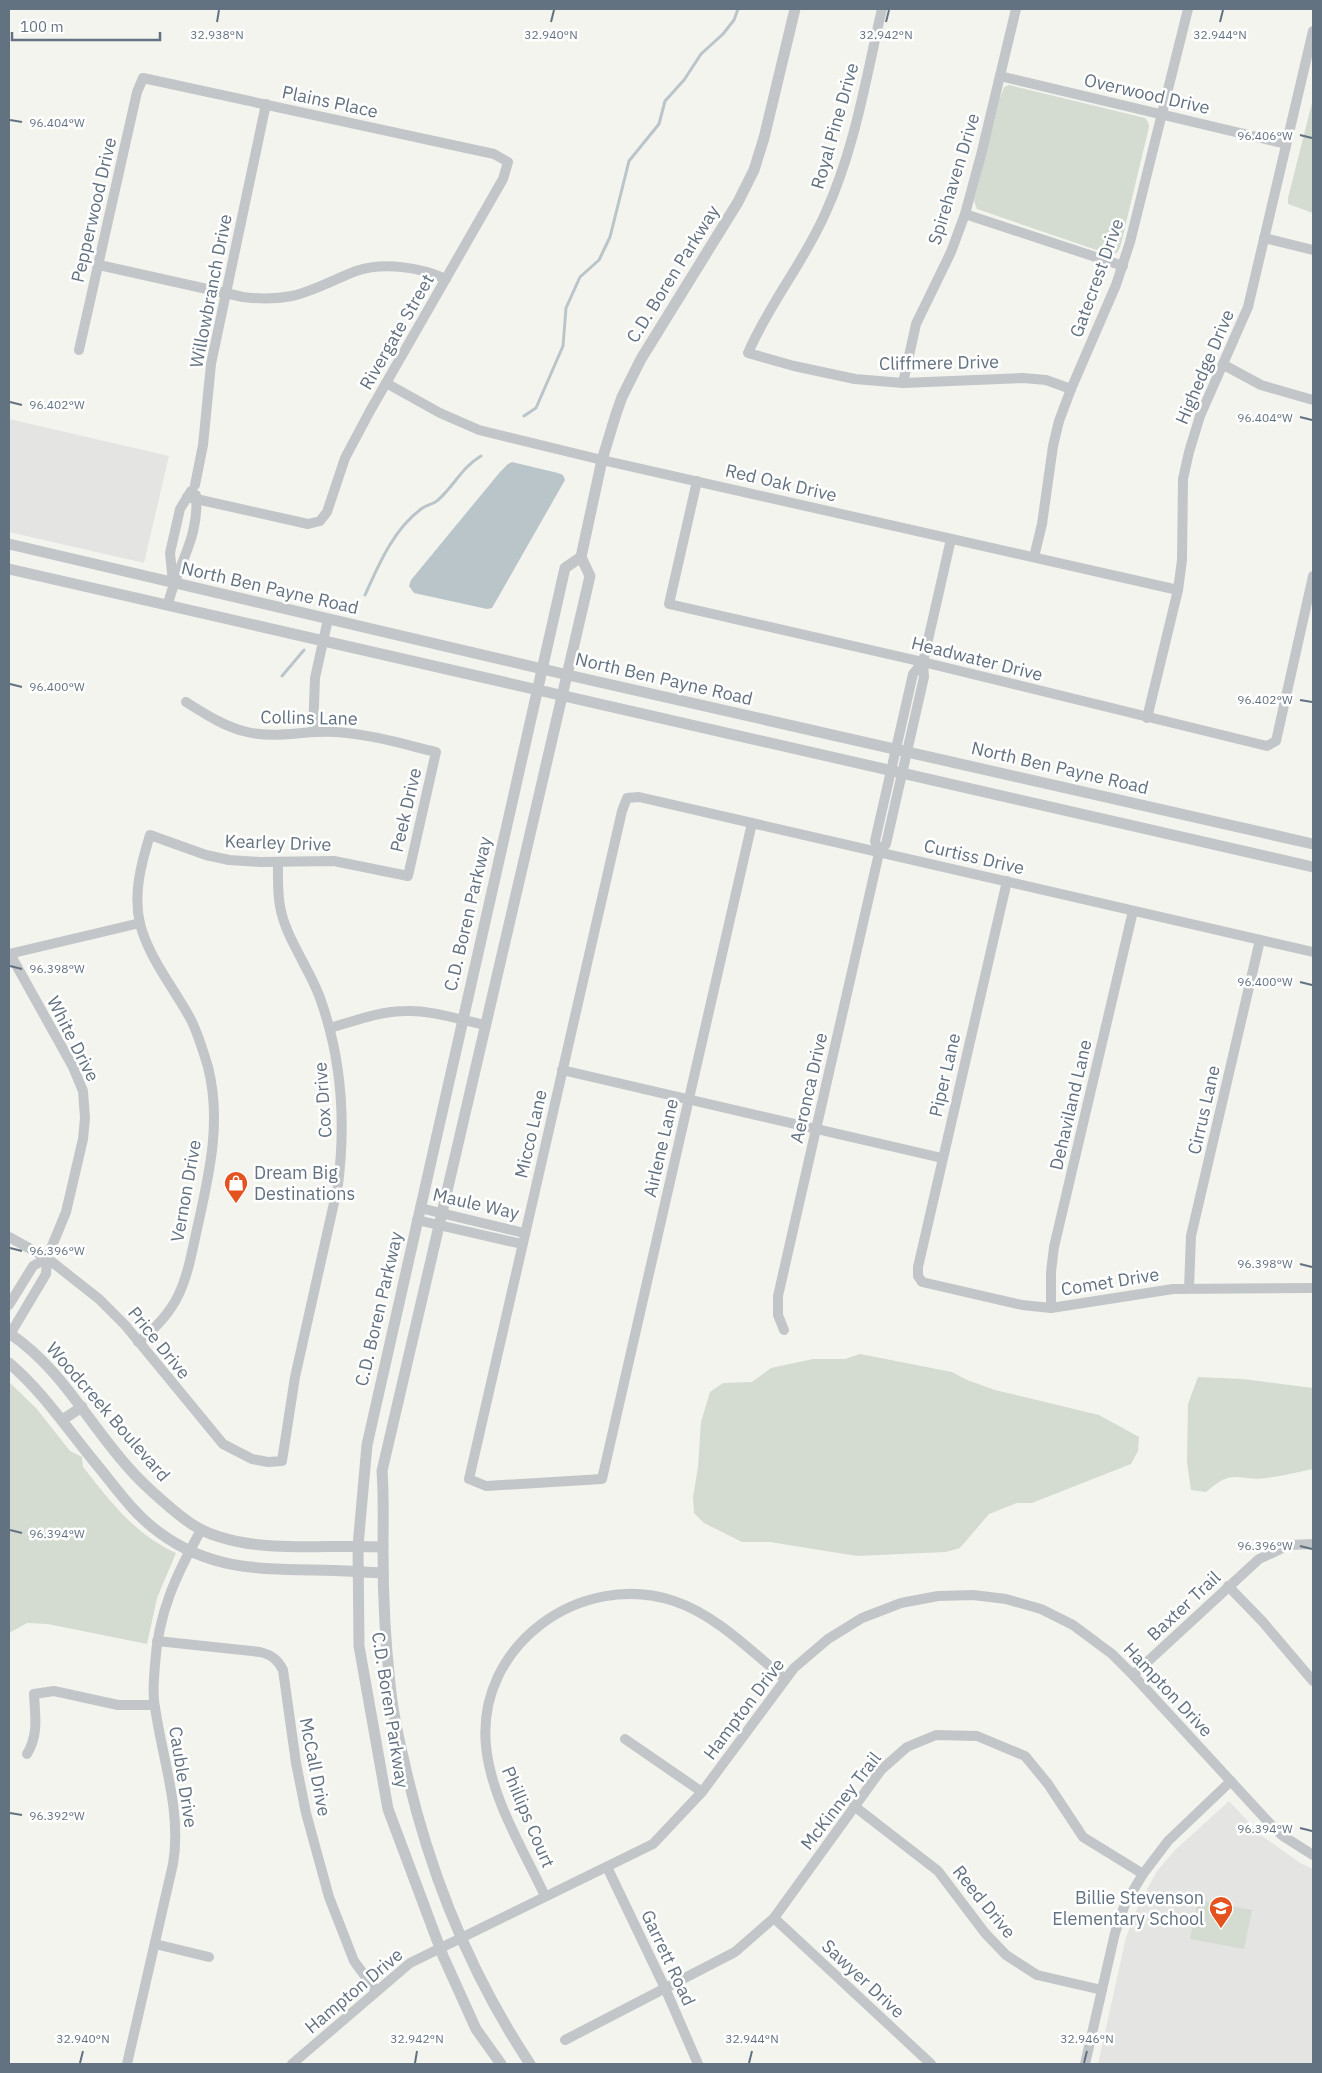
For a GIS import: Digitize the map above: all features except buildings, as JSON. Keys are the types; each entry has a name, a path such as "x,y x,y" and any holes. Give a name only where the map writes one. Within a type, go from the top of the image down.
{"street":[{"name":"C.D. Boren Parkway","path":"530,2064 515,2041 460,1938 434,1870 413,1802 390,1685 383,1572 384,1503 382,1471 564,696 590,576 580,557 602,460 622,397 641,359 738,202 754,170 764,138 795,9"},
{"name":"Royal Pine Drive","path":"748,353 757,332 809,247 836,188 855,123 882,9"},
{"name":"Spirehaven Drive","path":"903,383 916,324 951,252 965,214 1016,9"},
{"name":"Gatecrest Drive","path":"1034,557 1042,524 1053,446 1059,421 1123,266 1188,9"},
{"name":"Highedge Drive","path":"1146,718 1178,590 1182,560 1183,479 1189,452 1200,416 1248,307 1313,31"},
{"name":"Overwood Drive","path":"1000,76 1286,144"},
{"name":"Plains Place","path":"143,78 494,154 508,162"},
{"name":"Pepperwood Drive","path":"79,350 137,92 143,78"},
{"name":"Willowbranch Drive","path":"168,604 173,583 187,555 197,512 192,498 203,445 211,364 266,104"},
{"name":"Rivergate Street","path":"192,498 308,524 320,521 327,512 345,458 503,179 508,162"},
{"path":"965,214 1123,266"},
{"path":"1264,238 1313,250"},
{"path":"98,265 226,294 260,299 292,296 358,270 375,268 418,269 446,279"},
{"name":"Cliffmere Drive","path":"748,353 794,366 855,379 903,383 1023,378 1046,380 1071,389"},
{"path":"1224,365 1261,385 1313,400"},
{"name":"Red Oak Drive","path":"386,383 440,413 479,430 602,460 1178,590"},
{"name":"Headwater Drive","path":"697,481 670,604 923,662 1146,718 1267,746 1276,742 1313,576"},
{"name":"Willowbranch Drive","path":"173,583 170,553 180,508 192,498"},
{"name":"Aeronca Drive","path":"784,1330 778,1315 778,1296 879,853 874,841 897,772 907,752 924,678 923,662 951,539"},
{"name":"North Ben Payne Road","path":"9,544 568,675 1313,844"},
{"name":"C.D. Boren Parkway","path":"501,2064 476,2029 439,1948 388,1809 359,1646 358,1546 367,1445 417,1220 565,568 580,557"},
{"path":"9,569 1313,867"},
{"path":"313,732 314,678 328,619"},
{"name":"Aeronca Drive","path":"897,772 896,749 913,674 923,662"},
{"name":"Collins Lane","path":"186,702 220,722 248,732 278,734 313,732 368,736 436,752"},
{"name":"Peek Drive","path":"408,876 436,752"},
{"name":"Curtiss Drive","path":"627,798 639,798 752,823 1313,952"},
{"name":"Micco Lane","path":"469,1479 524,1233 622,812 627,798"},
{"name":"Airlene Lane","path":"469,1479 486,1486 602,1479 752,823"},
{"name":"Kearley Drive","path":"150,834 206,855 228,860 278,862 334,861 408,876"},
{"name":"Vernon Drive","path":"138,1342 152,1332 168,1314 184,1284 210,1167 214,1118 211,1086 200,1041 190,1018 150,951 140,923 139,882 150,834"},
{"name":"Cox Drive","path":"278,862 278,891 281,912 313,979 330,1028 341,1090 342,1135 340,1170 334,1206 295,1377 282,1461"},
{"name":"Piper Lane","path":"918,1276 918,1267 942,1158 1007,881"},
{"name":"Dehaviland Lane","path":"1051,1308 1051,1272 1054,1247 1133,911"},
{"path":"9,954 140,923"},
{"name":"Cirrus Lane","path":"1189,1288 1191,1236 1260,940"},
{"name":"White Drive","path":"9,954 74,1067 81,1083 84,1100 83,1139 66,1212 46,1258 46,1274 9,1334"},
{"path":"330,1028 398,1011 423,1012 486,1025"},
{"path":"562,1070 942,1158"},
{"name":"Maule Way","path":"420,1208 524,1233"},
{"name":"Maule Way","path":"417,1220 522,1244"},
{"name":"Price Drive","path":"9,1237 67,1272 119,1318 223,1444 252,1459 268,1462 282,1461"},
{"name":"White Drive","path":"9,1305 33,1266 46,1258"},
{"name":"Comet Drive","path":"918,1276 922,1282 930,1285 1022,1305 1051,1308 1189,1288 1313,1288"},
{"name":"Woodcreek Boulevard","path":"9,1334 24,1343 64,1383 127,1466 182,1518 201,1530 239,1542 265,1545 383,1547"},
{"path":"9,1363 62,1420 135,1511 159,1533 189,1551 211,1560 244,1568 383,1572"},
{"path":"62,1420 82,1406"},
{"name":"Cauble Drive","path":"127,2064 173,1864 176,1838 174,1812 154,1705 153,1686 157,1641 170,1590 201,1530"},
{"name":"Baxter Trail","path":"1133,1675 1259,1559 1289,1545 1313,1544"},
{"path":"1228,1586 1262,1621 1313,1681"},
{"name":"Phillips Court","path":"546,1896 498,1798 490,1771 485,1743 489,1703 500,1673 515,1648 534,1628 566,1608 592,1599 621,1594 648,1595 674,1601 704,1615 785,1679"},
{"name":"Hampton Drive","path":"292,2064 410,1963 653,1844 702,1792 785,1679 804,1658 856,1621 901,1603 956,1595 1006,1599 1056,1616 1073,1625 1100,1644 1133,1675 1273,1827 1283,1836 1313,1854"},
{"name":"McCall Drive","path":"157,1641 268,1654 279,1663 283,1670 289,1722 306,1813 329,1897 351,1954 376,1991"},
{"path":"28,1754 33,1745 36,1728 34,1694 54,1692 118,1705 154,1705"},
{"name":"McKinney Trail","path":"564,2040 735,1952 774,1918 881,1770 907,1748 936,1735 977,1736 1025,1756 1048,1784 1083,1837 1142,1874"},
{"path":"625,1739 702,1792"},
{"path":"1085,2064 1119,1919 1125,1904 1142,1874 1177,1832 1231,1781"},
{"name":"Reed Drive","path":"854,1806 938,1871 985,1933 1006,1955 1037,1975 1102,1990"},
{"name":"Garrett Road","path":"606,1867 665,1988 698,2064"},
{"name":"Sawyer Drive","path":"774,1918 931,2064"},
{"path":"155,1944 210,1958"}],"shaded area":[{"path":"1009,85 1145,118 1148,122 1149,127 1121,244 1117,253 1111,255 977,209 974,201 1000,98 1004,87"},
{"path":"1313,99 1313,213 1288,204 1288,198"},
{"path":"9,419 169,456 144,563 9,532"},
{"path":"512,462 558,473 563,475 565,480 492,608 487,609 414,593 409,586 411,580 500,472"},
{"path":"860,1354 952,1372 967,1380 995,1390 1099,1415 1139,1437 1138,1451 1131,1464 1032,1503 1017,1503 989,1514 960,1548 946,1552 857,1556 770,1542 742,1542 704,1523 694,1513 693,1497 698,1467 701,1422 710,1392 723,1383 752,1382 771,1368 813,1359 845,1359"},
{"path":"1198,1377 1243,1379 1313,1388 1313,1469 1267,1478 1230,1478 1216,1484 1206,1492 1191,1490 1187,1462 1188,1404"},
{"path":"9,1382 36,1408 70,1451 82,1457 83,1467 124,1516 147,1536 176,1553 157,1598 147,1644 48,1624 27,1623 9,1633"},
{"name":"Billie Stevenson Elementary School","path":"1229,1801 1261,1835 1300,1863 1313,1869 1313,2064 1098,2064 1126,1937 1138,1906 1157,1871 1175,1850"},
{"path":"1198,1900 1252,1910 1244,1949 1190,1939"}],"waterway":[{"path":"524,416 536,408 563,346 566,308 580,277 599,260 610,237 629,161 659,124 665,101 684,80 701,54 723,34 734,20 738,9"},
{"path":"365,595 388,548 402,527 421,509 438,500 463,471 481,456"},
{"path":"282,676 304,650"}],"place":[{"name":"Dream Big Destinations","path":"236,1204"},
{"name":"Billie Stevenson Elementary School","path":"1221,1929"}]}
